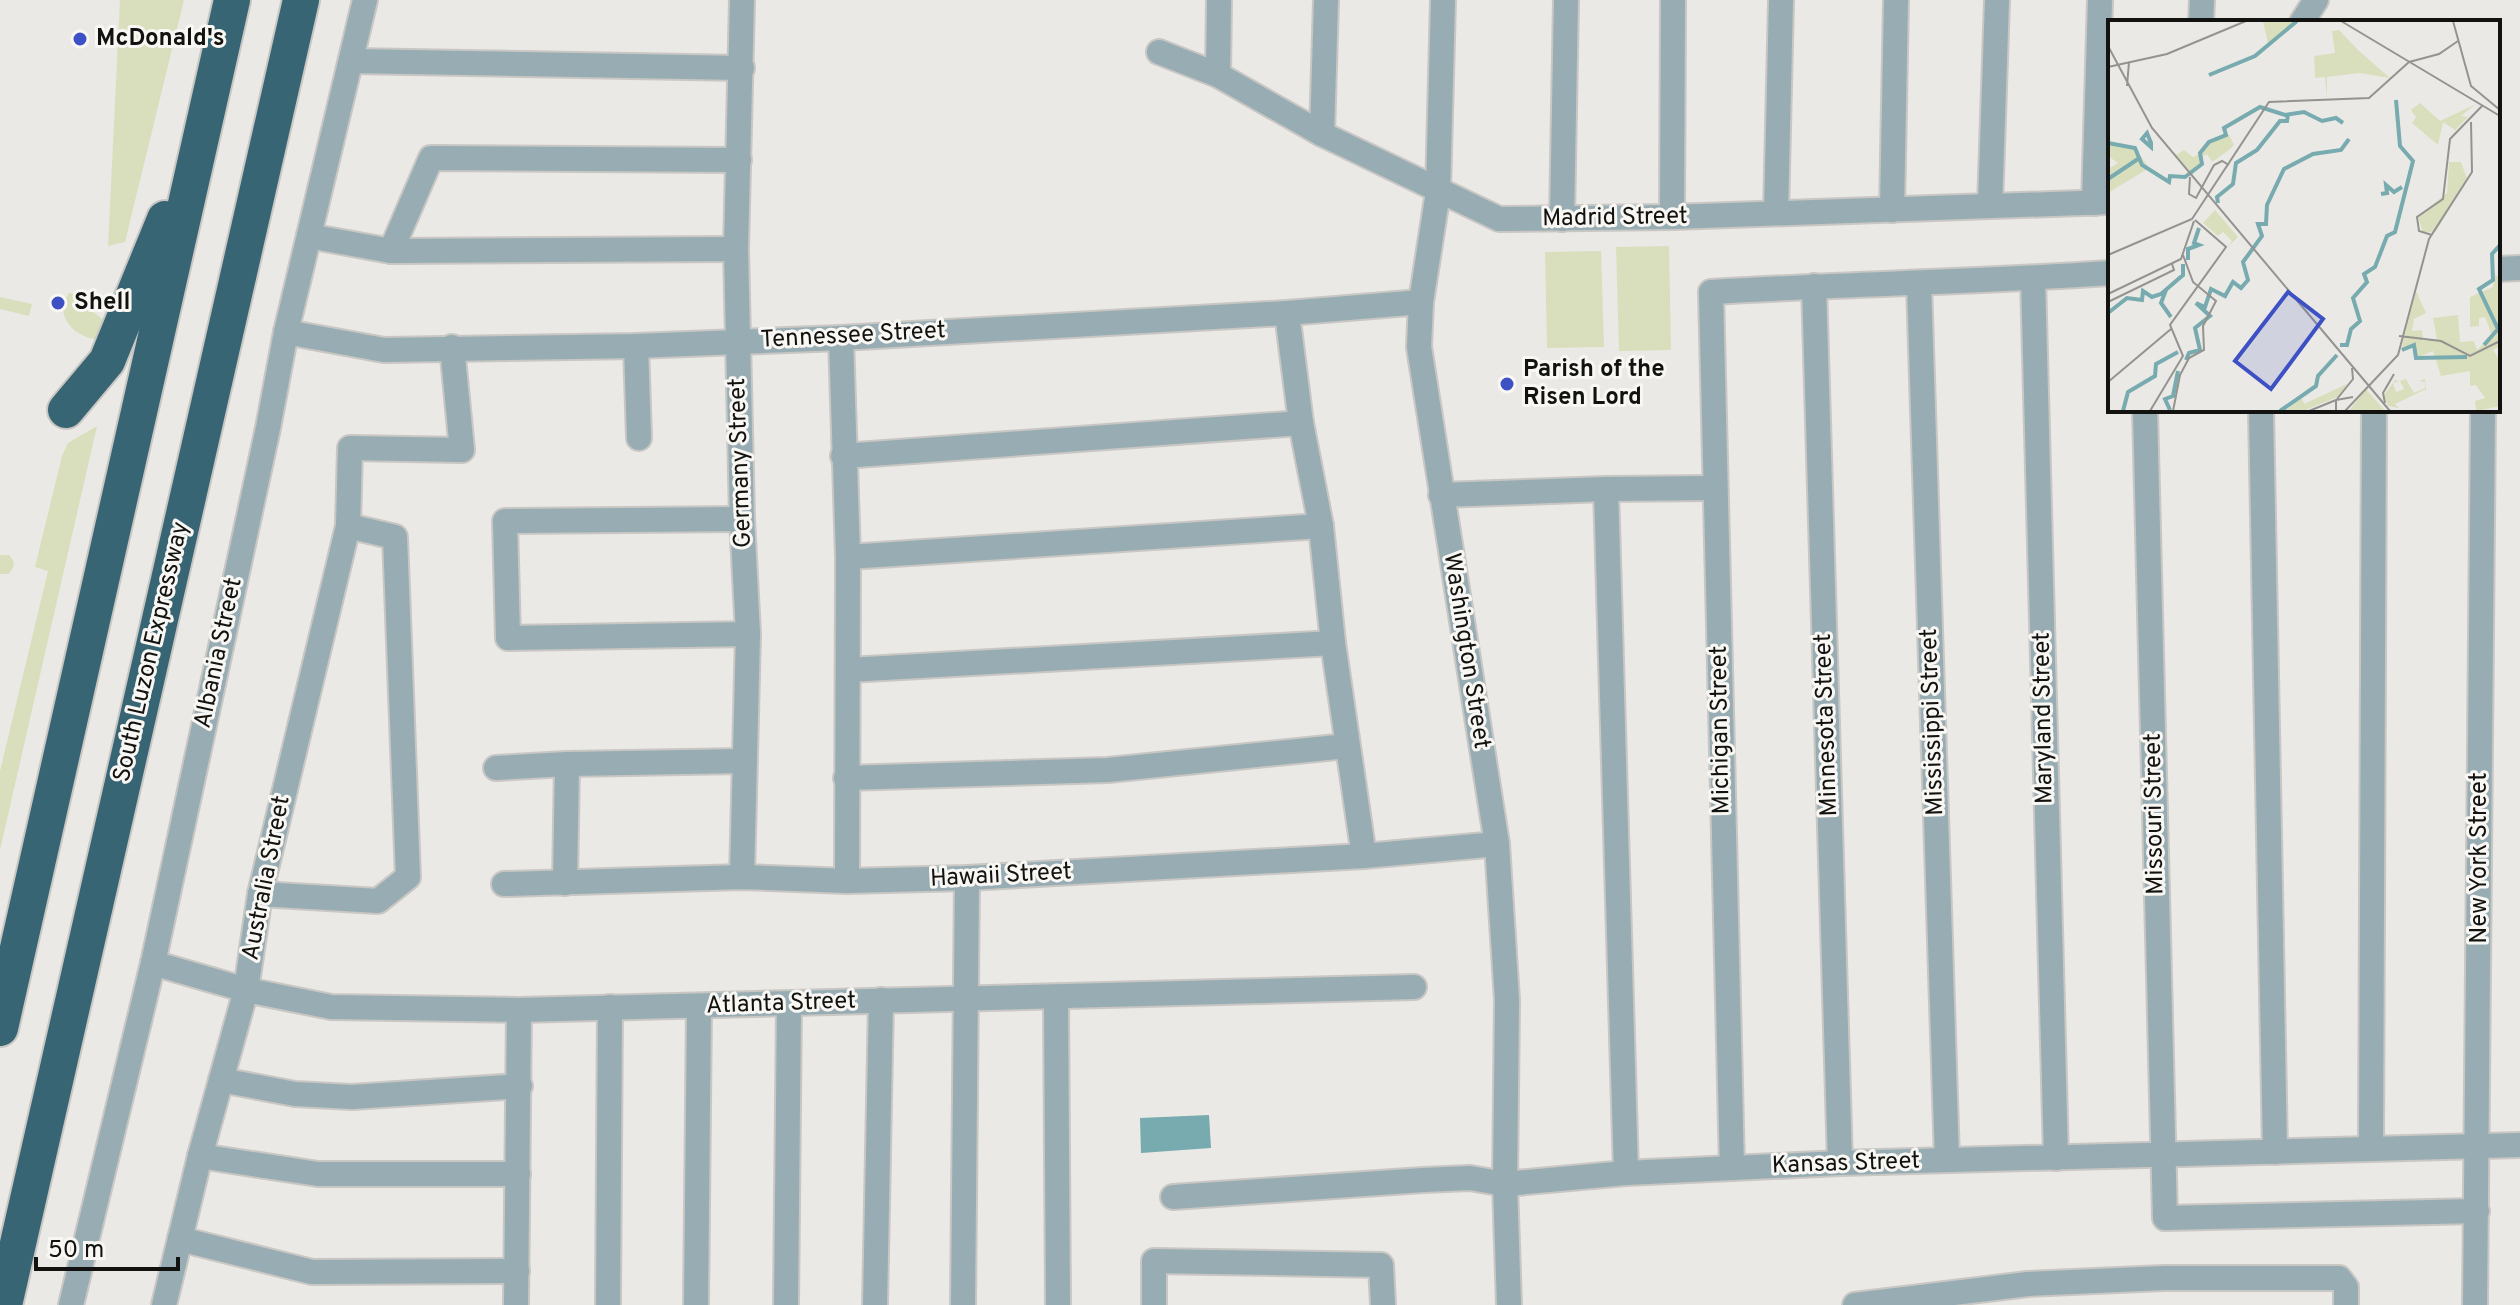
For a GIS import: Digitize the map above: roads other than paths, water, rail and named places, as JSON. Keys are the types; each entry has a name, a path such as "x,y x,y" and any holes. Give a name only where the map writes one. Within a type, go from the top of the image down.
{"highway":[{"path":"0,1028 232,0"},
{"name":"South Luzon Expressway","path":"4,1305 301,0"},
{"path":"66,410 95,377 117,341 206,118"}],"street":[{"name":"Albania Street","path":"71,1305 153,963 286,332 365,0"},
{"name":"Germany Street","path":"742,0 736,249 742,519 748,634 742,877"},
{"path":"1218,75 1219,0"},
{"path":"1322,134 1326,0"},
{"name":"Washington Street","path":"1443,0 1438,192 1421,302 1419,347 1497,844 1507,1000 1505,1184 1509,1305"},
{"path":"1562,219 1566,0"},
{"path":"1672,217 1673,0"},
{"path":"1776,213 1781,0"},
{"path":"1892,210 1896,0"},
{"path":"1990,206 1997,0"},
{"path":"2100,0 2102,202"},
{"path":"2201,20 2202,0"},
{"path":"2303,20 2316,0"},
{"name":"Madrid Street","path":"1159,52 1218,75 1322,134 1499,219 1672,217 2102,202"},
{"path":"351,61 742,68"},
{"path":"391,251 431,158 739,160"},
{"path":"309,236 391,251 736,249"},
{"path":"2500,269 2520,268"},
{"path":"1814,286 1919,284 2108,273"},
{"name":"Maryland Street","path":"2033,278 2056,1158"},
{"name":"Mississippi Street","path":"1919,284 1947,1160"},
{"name":"Michigan Street","path":"1732,1168 1711,292 1814,286"},
{"name":"Minnesota Street","path":"1814,286 1840,1163"},
{"name":"Tennessee Street","path":"286,332 384,350 636,346 841,338 1287,313 1421,302"},
{"path":"1287,313 1301,423 1321,526 1333,643 1364,856"},
{"path":"841,338 848,557 847,881"},
{"path":"636,346 639,438"},
{"name":"Australia Street","path":"164,1305 200,1156 246,990 260,894 348,526 350,448 462,450 452,347"},
{"name":"Missouri Street","path":"2145,412 2165,1218 2477,1211"},
{"path":"2261,412 2275,1152"},
{"path":"2371,1149 2374,412"},
{"name":"New York Street","path":"2475,1305 2483,412"},
{"path":"843,456 1301,423"},
{"path":"1441,495 1715,488"},
{"path":"1606,489 1626,1173"},
{"path":"742,519 505,521 508,638 748,634"},
{"path":"260,894 378,901 408,877 395,537 348,526"},
{"path":"848,557 1321,526"},
{"path":"848,670 1333,643"},
{"path":"846,778 1108,770 1347,746"},
{"path":"496,768 744,761"},
{"path":"565,883 567,764"},
{"name":"Hawaii Street","path":"504,884 742,877 847,881 967,878 1364,856 1497,844"},
{"path":"963,1305 967,878"},
{"name":"Atlanta Street","path":"153,963 246,990 331,1007 519,1010 699,1007 1414,987"},
{"path":"1056,998 1058,1305"},
{"path":"875,1305 881,1000"},
{"path":"786,1305 789,1004"},
{"path":"608,1305 610,1007"},
{"path":"696,1305 699,1007"},
{"path":"516,1305 519,1010"},
{"path":"221,1080 295,1094 352,1097 520,1086"},
{"name":"Kansas Street","path":"1173,1197 1423,1180 1470,1178 1505,1184 1626,1173 1840,1163 2520,1145"},
{"path":"200,1156 318,1174 518,1174"},
{"path":"180,1239 312,1272 517,1271"},
{"path":"1154,1305 1154,1261 1381,1265 1383,1305"},
{"path":"1855,1305 2028,1294 2164,1278 2339,1278 2346,1287 2346,1305"}],"water":[{"path":"1209,1115 1211,1148 1141,1153 1140,1118"}],"place":[{"name":"McDonald's","path":"80,39"},
{"name":"Shell","path":"58,303"},
{"name":"Parish of the Risen Lord","path":"1507,384"}]}
